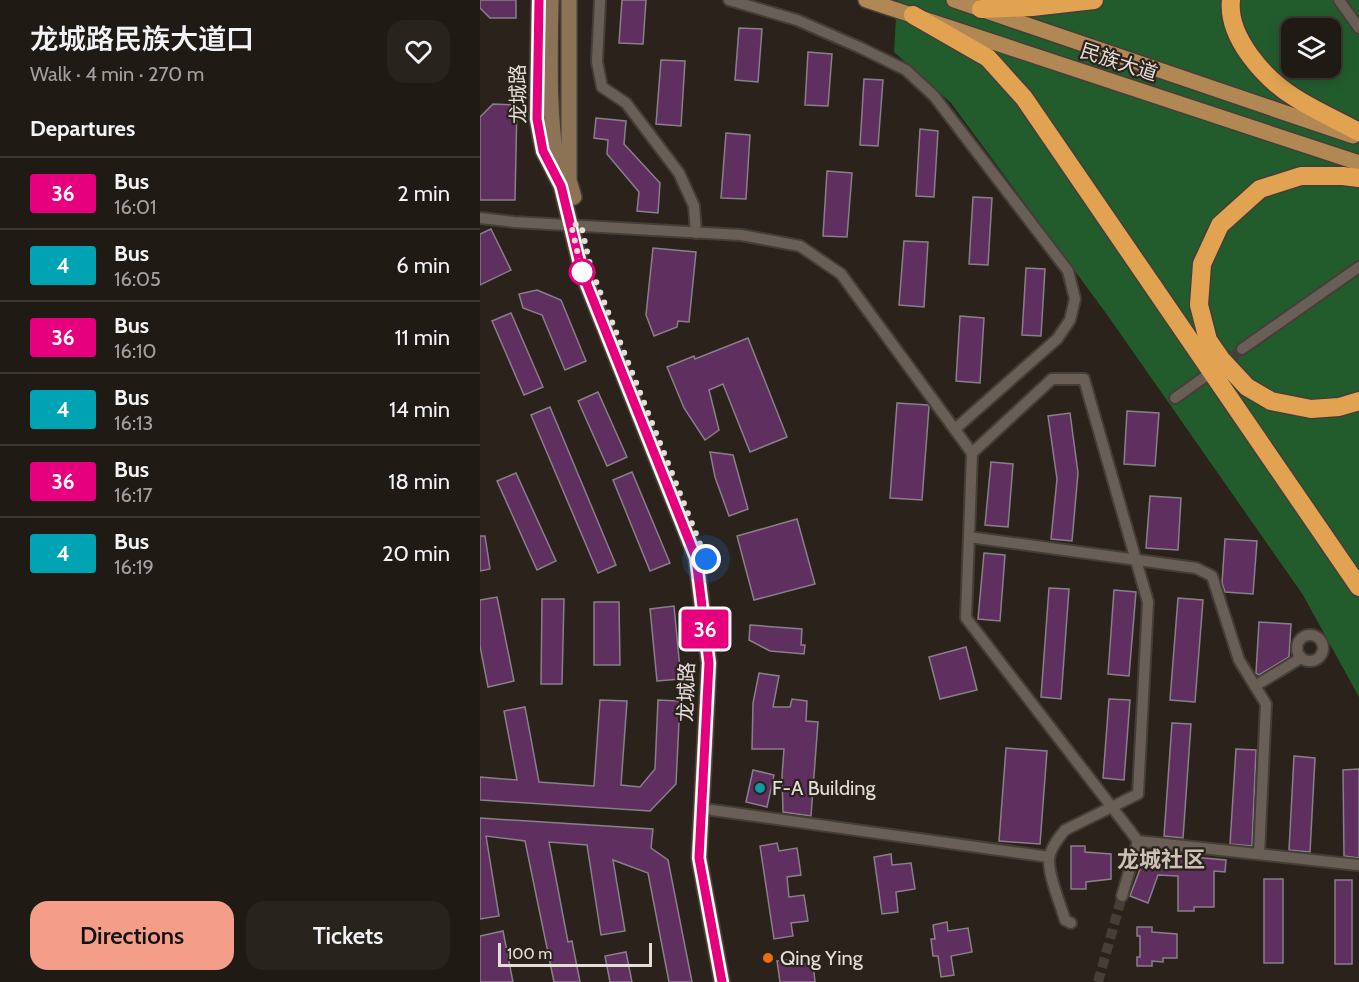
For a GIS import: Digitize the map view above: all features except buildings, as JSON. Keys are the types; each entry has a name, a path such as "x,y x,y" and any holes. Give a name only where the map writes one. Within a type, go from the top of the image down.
{"highway":[{"path":"981,9 1032,7 1094,0"},
{"path":"1231,0 1235,26 1243,46 1267,75 1293,96 1359,132"},
{"path":"913,15 988,58 1024,98 1359,587"},
{"path":"1359,178 1301,176 1260,189 1220,225 1202,264 1199,305 1208,340 1221,359 1247,387 1270,401 1311,409 1339,407 1359,401"}],"main road":[{"name":"民族大道","path":"866,0 1359,164"},
{"name":"民族大道","path":"954,0 1359,138"}],"street":[{"name":"龙城路","path":"539,0 537,119 543,151 565,183"},
{"path":"553,0 554,150 565,183"},
{"name":"龙城路","path":"569,0 565,183 591,269 706,559 718,664 709,857 731,982"},
{"path":"600,0 597,62 602,87 626,103 679,173 694,206 696,233"},
{"path":"729,0 797,20 906,70 934,96 1068,271 1075,298 1070,320 1057,339 955,429"},
{"path":"1339,0 1359,28"},
{"path":"480,218 741,235 801,246 841,274 972,453 966,618 1138,841 1358,865"},
{"name":"龙城路","path":"576,225 582,272 696,558 709,663 699,858 722,982"},
{"path":"1242,349 1359,267"},
{"path":"1175,398 1206,376"},
{"path":"972,453 1052,379 1084,379 1148,602 1138,794 1065,830 1049,856 1050,868 1065,920 1071,923"},
{"path":"969,537 1196,568 1212,576 1239,660 1266,704 1259,854"},
{"path":"1255,686 1301,658"},
{"path":"712,810 1049,856"},
{"path":"1122,896 1138,841"}],"green space":[{"path":"897,0 1359,0 1359,697 1303,595 1108,316 951,103 894,52"}],"tunnel":[{"path":"1221,365 1242,349"},
{"path":"1098,982 1122,896"}],"bus line":[{"name":"36","path":"539,0 537,119 543,151 561,186 582,272 696,558 709,663 699,858 722,982"}],"place":[{"name":"F-A Building","path":"760,788"},
{"name":"Qing Ying","path":"768,958"}],"district":[{"name":"龙城社区","path":"1161,859"}],"route":[{"path":"582,272 571,224 581,225 591,269 706,559"}]}
